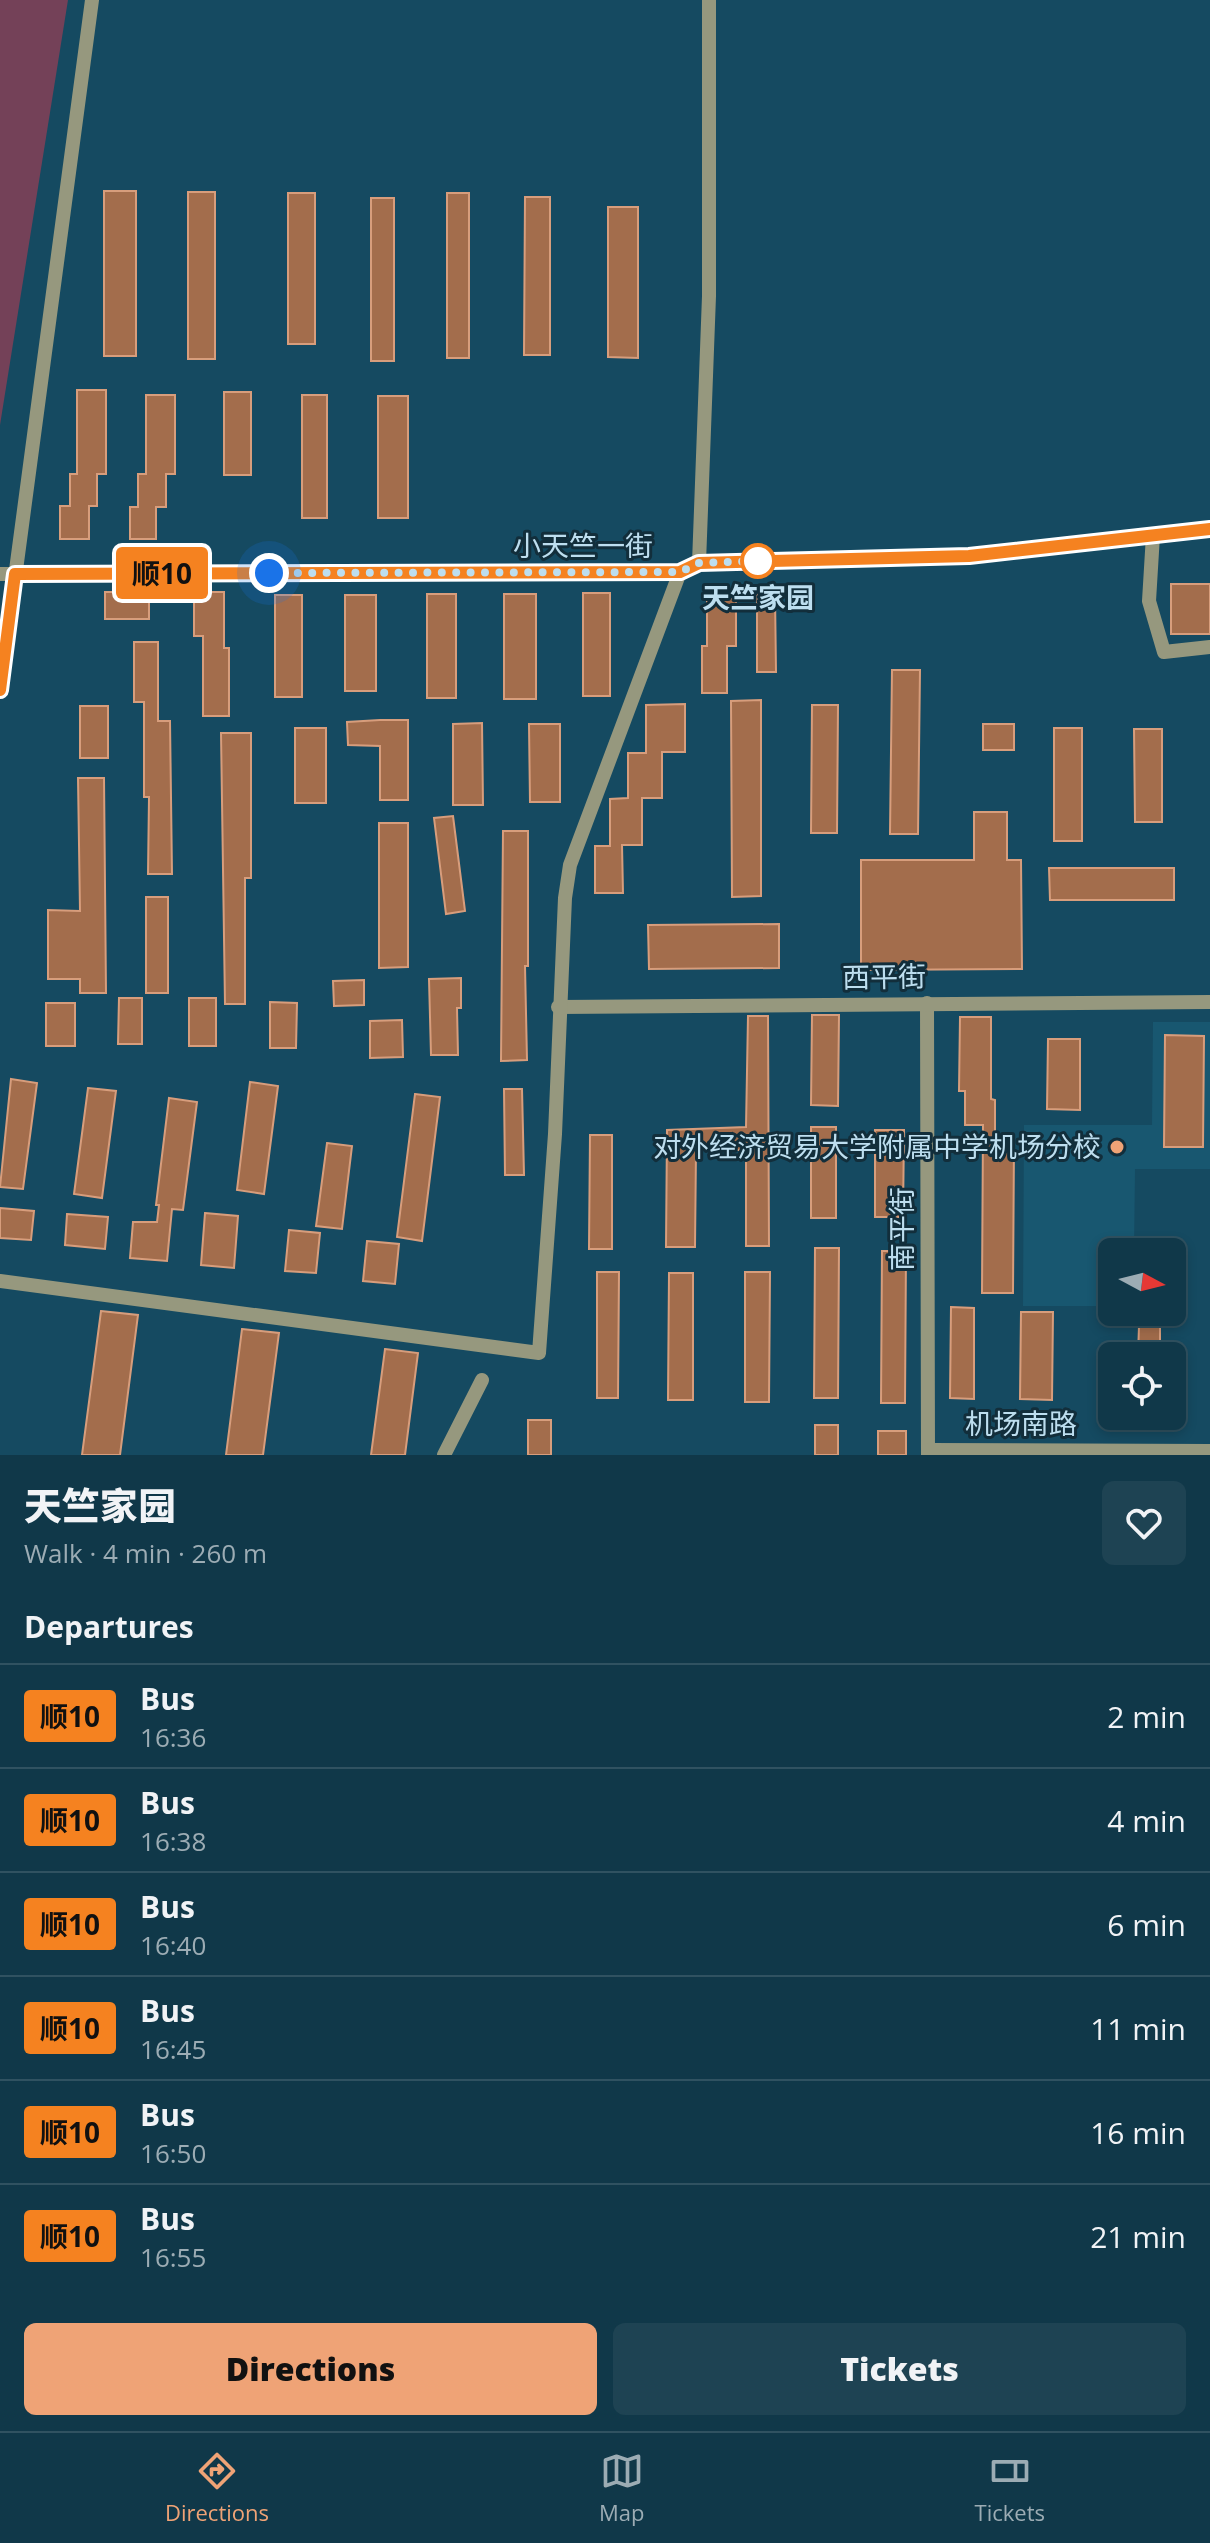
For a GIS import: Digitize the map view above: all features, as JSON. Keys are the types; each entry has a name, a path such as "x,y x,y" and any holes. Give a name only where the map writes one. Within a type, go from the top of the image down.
{"street":[{"path":"0,690 8,574 92,0"},
{"path":"699,563 709,296 709,0"},
{"name":"小天竺一街","path":"8,574 680,572 699,563 969,556 1210,529"},
{"path":"1153,535 1149,601 1164,652 1210,647"},
{"path":"0,1281 539,1353 555,1134 558,1007 570,865 680,572"},
{"name":"西平街","path":"558,1007 1210,1002"},
{"name":"南平街","path":"927,1003 928,1452"},
{"path":"444,1455 482,1380"},
{"name":"机场南路","path":"928,1452 1210,1451"}],"shaded area":[{"path":"0,0 68,0 0,425"},
{"name":"对外经济贸易大学附属中学机场分校","path":"1153,1022 1210,1022 1210,1169 1135,1169 1134,1238 1098,1238 1098,1306 1023,1306 1024,1125 1152,1125"}],"building":[{"path":"104,191 136,191 136,356 104,356"},
{"path":"188,192 215,192 215,359 188,359"},
{"path":"288,193 315,193 315,344 288,344"},
{"path":"447,193 469,193 469,358 447,358"},
{"path":"525,197 550,197 550,355 524,355"},
{"path":"371,198 394,198 394,361 371,361"},
{"path":"608,207 638,207 638,358 608,357"},
{"path":"77,390 106,390 106,474 97,474 97,506 89,506 89,539 60,539 60,506 70,506 70,474 77,474"},
{"path":"224,392 251,392 251,475 224,475"},
{"path":"146,395 175,395 175,474 166,474 166,507 156,507 156,539 130,539 130,507 138,507 138,474 146,474"},
{"path":"302,395 327,395 327,518 302,518"},
{"path":"378,396 408,396 408,518 378,518"},
{"path":"1171,584 1210,584 1210,634 1171,634"},
{"path":"105,592 149,592 149,619 105,619"},
{"path":"194,592 224,592 224,648 229,648 229,716 203,716 203,636 194,636"},
{"path":"583,593 610,593 610,696 583,696"},
{"path":"427,594 456,594 456,698 427,698"},
{"path":"504,594 536,594 536,699 504,699"},
{"path":"757,594 775,594 776,672 757,672"},
{"path":"275,595 302,595 302,697 275,697"},
{"path":"345,595 376,595 376,691 345,691"},
{"path":"707,599 736,599 736,646 727,646 727,693 702,693 702,646 707,646"},
{"path":"134,642 158,642 158,721 170,721 172,874 148,874 149,797 144,797 144,702 134,702"},
{"path":"892,670 920,670 918,834 890,834"},
{"path":"761,700 761,896 732,897 731,701"},
{"path":"685,704 685,752 662,752 662,798 642,798 642,845 622,845 623,893 595,893 595,846 610,846 610,799 628,798 628,753 646,753 646,705"},
{"path":"812,705 838,705 837,833 811,833"},
{"path":"80,706 108,706 108,758 80,758"},
{"path":"408,720 408,800 380,800 380,746 348,745 347,722"},
{"path":"482,723 483,805 453,805 453,724"},
{"path":"529,724 560,724 560,802 530,802"},
{"path":"983,724 1014,724 1014,750 983,750"},
{"path":"295,728 326,728 326,803 295,803"},
{"path":"1054,728 1082,728 1082,841 1054,841"},
{"path":"1134,729 1162,729 1162,822 1135,822"},
{"path":"221,733 251,733 251,878 245,878 245,1004 225,1004"},
{"path":"78,778 104,778 106,993 80,993 80,979 48,979 48,910 80,911"},
{"path":"974,812 1007,812 1007,860 1021,860 1022,969 861,970 861,860 974,860"},
{"path":"453,816 465,911 446,914 434,818"},
{"path":"379,823 408,823 408,967 379,968"},
{"path":"503,831 528,831 528,966 525,966 527,1060 501,1061"},
{"path":"1049,868 1174,868 1174,900 1050,900"},
{"path":"146,897 168,897 168,993 146,993"},
{"path":"779,924 779,968 649,969 648,925"},
{"path":"461,978 461,1008 457,1008 458,1055 431,1055 429,979"},
{"path":"364,980 364,1005 334,1006 333,981"},
{"path":"119,998 142,998 142,1044 118,1044"},
{"path":"189,998 216,998 216,1046 189,1046"},
{"path":"270,1002 297,1003 296,1048 270,1048"},
{"path":"46,1003 75,1003 75,1046 46,1046"},
{"path":"812,1015 839,1015 838,1106 811,1105"},
{"path":"748,1016 768,1016 769,1246 746,1246 746,1150 696,1150 695,1247 666,1247 667,1130 746,1127"},
{"path":"960,1017 991,1017 991,1099 995,1100 995,1142 1014,1142 1013,1293 982,1293 983,1125 965,1125 965,1091 959,1091"},
{"path":"402,1020 403,1057 370,1058 370,1021"},
{"path":"1165,1035 1204,1036 1203,1147 1164,1147"},
{"path":"1048,1039 1080,1039 1080,1110 1047,1109"},
{"path":"11,1079 37,1083 23,1189 0,1187"},
{"path":"250,1082 278,1086 264,1194 237,1190"},
{"path":"88,1088 116,1091 102,1198 74,1194"},
{"path":"504,1089 522,1089 524,1175 505,1175"},
{"path":"415,1094 440,1097 422,1241 397,1237"},
{"path":"169,1098 197,1102 183,1210 172,1209 167,1261 130,1258 133,1222 157,1222 159,1205 156,1205"},
{"path":"811,1127 836,1127 836,1218 811,1218"},
{"path":"875,1130 904,1130 903,1217 875,1217"},
{"path":"590,1135 612,1135 612,1249 589,1249"},
{"path":"327,1143 352,1146 342,1229 316,1226"},
{"path":"0,1208 34,1211 31,1240 0,1238"},
{"path":"205,1213 238,1216 234,1268 201,1265"},
{"path":"67,1214 108,1217 105,1249 65,1245"},
{"path":"289,1230 320,1233 316,1273 285,1271"},
{"path":"367,1241 399,1244 395,1284 363,1281"},
{"path":"815,1248 839,1248 838,1398 814,1398"},
{"path":"882,1251 906,1251 905,1403 881,1403"},
{"path":"597,1272 619,1272 618,1398 597,1398"},
{"path":"745,1272 770,1272 769,1402 745,1402"},
{"path":"669,1273 693,1273 693,1400 668,1400"},
{"path":"951,1307 974,1308 974,1399 950,1398"},
{"path":"101,1311 138,1315 120,1455 82,1455"},
{"path":"1021,1312 1053,1312 1052,1400 1020,1399"},
{"path":"1139,1326 1160,1326 1160,1342 1138,1342"},
{"path":"242,1329 279,1333 263,1455 226,1455"},
{"path":"385,1349 418,1353 405,1455 371,1455"},
{"path":"528,1420 551,1420 551,1455 528,1455"},
{"path":"815,1425 838,1425 838,1455 815,1455"},
{"path":"878,1431 906,1431 906,1455 878,1455"}],"bus line":[{"name":"顺10","path":"0,690 15,574 680,572 699,563 969,556 1210,529"}],"place":[{"name":"天竺家园","path":"758,561"},
{"name":"对外经济贸易大学附属中学机场分校","path":"1117,1147"}],"route":[{"path":"269,573 680,572 699,563 758,561"}]}
